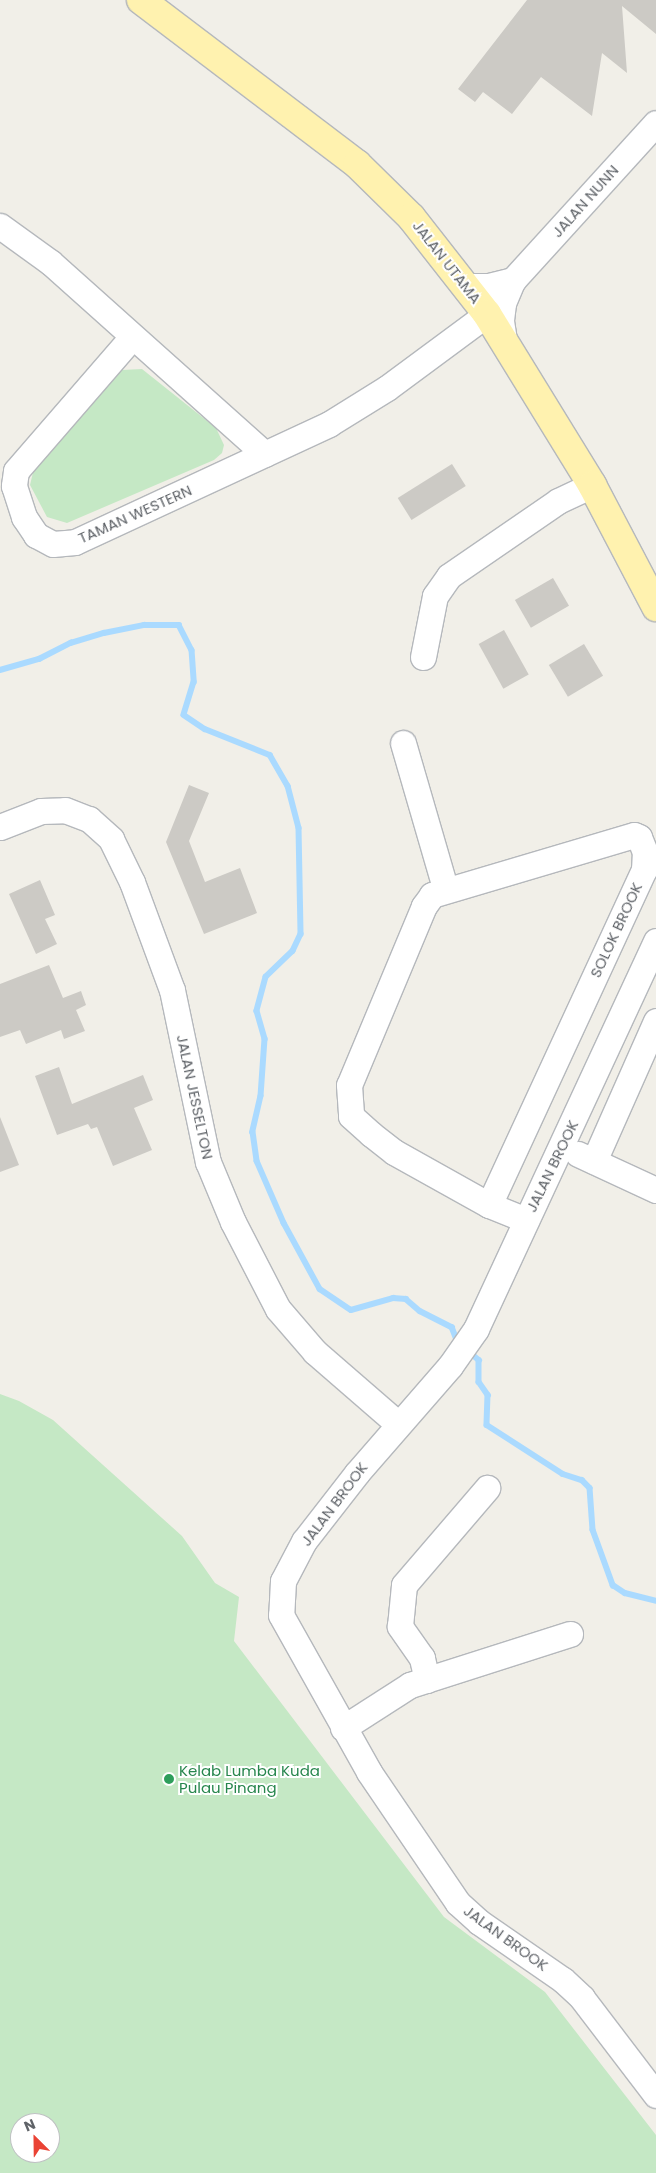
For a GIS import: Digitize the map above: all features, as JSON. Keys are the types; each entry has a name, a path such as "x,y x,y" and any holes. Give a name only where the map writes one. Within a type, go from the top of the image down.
{"main road":[{"name":"JALAN UTAMA","path":"141,0 357,164 411,217 467,286 504,341 592,485 656,607"}],"street":[{"name":"JALAN NUNN","path":"504,341 500,320 503,303 513,280 656,123"},
{"path":"0,226 50,262 265,454"},
{"path":"467,286 489,286 513,280"},
{"name":"TAMAN WESTERN","path":"132,337 16,471 14,486 18,502 36,535 53,544 75,542 329,424 370,398 487,314"},
{"path":"423,657 435,596 448,576 558,501 592,485"},
{"path":"403,743 445,888"},
{"name":"JALAN JESSELTON","path":"0,827 40,811 65,810 89,819 111,839 132,882 172,990 208,1162 233,1222 278,1310 315,1352 398,1424"},
{"name":"SOLOK BROOK","path":"488,1205 644,870 645,852 639,837 628,835 445,888 432,895 424,906 349,1085 351,1116 394,1152 488,1205 526,1220"},
{"name":"JALAN BROOK","path":"656,940 563,1146 526,1220 476,1329 450,1366 398,1424 304,1541 283,1581 281,1615 343,1728 376,1783 458,1903 478,1922 563,1980 582,1998 656,2094"},
{"path":"594,1161 656,1021"},
{"path":"563,1146 656,1190"},
{"path":"427,1680 422,1658 400,1626 404,1585 487,1488"},
{"path":"343,1728 386,1698 410,1685 570,1634"}],"green space":[{"path":"142,369 216,428 224,445 222,453 214,460 67,523 47,517 30,485 36,460 114,376 122,370"},
{"name":"Kelab Lumba Kuda Pulau Pinang","path":"0,1394 19,1401 53,1420 182,1536 215,1583 239,1597 234,1641 444,1917 545,1992 656,2135 656,2173 0,2173"}],"building":[{"path":"527,0 656,0 656,34 622,6 627,73 602,53 592,116 541,77 512,114 483,92 475,102 458,89"},
{"path":"452,464 466,486 412,520 398,498"},
{"path":"553,578 569,606 531,628 515,600"},
{"path":"504,630 529,675 503,689 479,644"},
{"path":"584,644 603,676 568,697 549,665"},
{"path":"189,785 209,793 189,841 205,882 240,868 257,913 204,934 166,842"},
{"path":"40,880 55,915 45,919 57,944 36,954 9,894"},
{"path":"49,965 63,998 81,991 86,1005 76,1010 85,1031 64,1039 61,1030 26,1044 20,1030 0,1037 0,984"},
{"path":"59,1067 72,1104 143,1075 153,1100 134,1108 152,1150 113,1166 97,1127 91,1129 88,1124 57,1135 35,1076"},
{"path":"0,1117 19,1165 0,1172"}],"waterway":[{"path":"0,670 39,659 71,643 104,633 144,625 179,625 192,650 194,682 184,715 205,729 270,755 288,786 299,828 301,934 293,951 266,977 257,1011 265,1039 261,1096 253,1132 257,1161 284,1223 320,1289 351,1310 393,1298 406,1299 420,1311 452,1327 458,1343"},
{"path":"467,1350 479,1360 479,1382 488,1395 487,1425 563,1474 582,1480 590,1488 593,1530 613,1585 625,1593 656,1601"}],"place":[{"name":"Kelab Lumba Kuda Pulau Pinang","path":"169,1779"}]}
